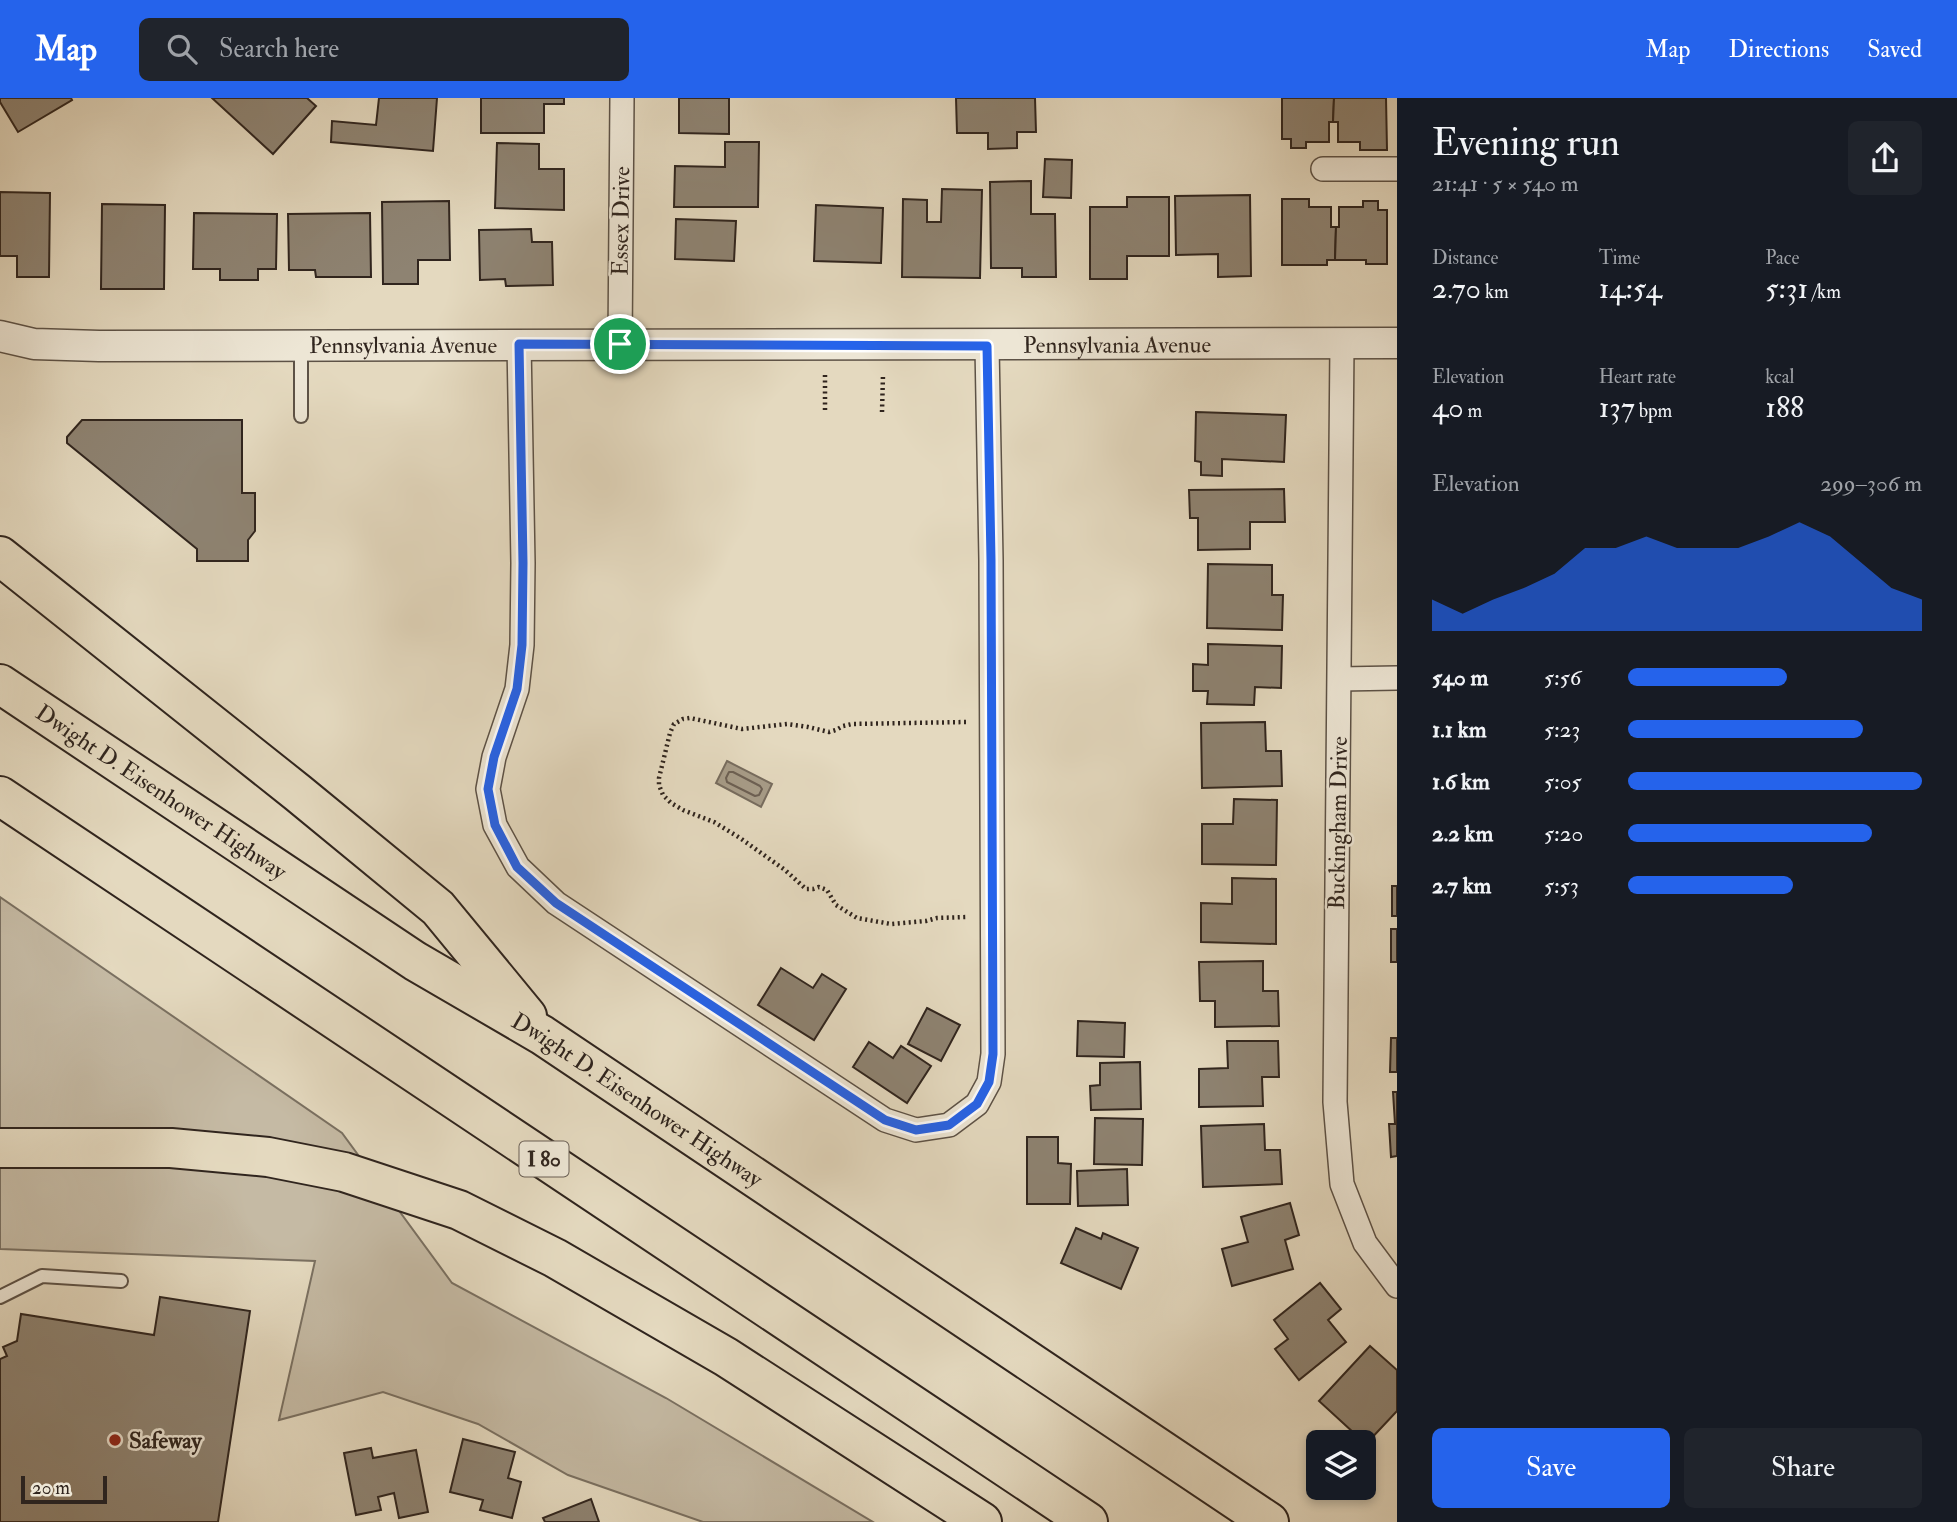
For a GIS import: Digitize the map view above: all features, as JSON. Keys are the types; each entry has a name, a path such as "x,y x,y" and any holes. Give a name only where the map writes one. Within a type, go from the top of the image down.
{"highway":[{"path":"0,556 438,908 542,1035"},
{"name":"Dwight D. Eisenhower Highway","path":"0,684 415,961 542,1035 1269,1522"},
{"name":"I 80","path":"0,796 1087,1522"},
{"path":"0,1148 171,1148 268,1157 344,1172 459,1210 555,1258 726,1357 982,1522"}],"street":[{"name":"Essex Drive","path":"620,344 622,98"},
{"path":"1323,169 1397,169"},
{"name":"Pennsylvania Avenue","path":"0,336 34,344 99,346 1397,343"},
{"path":"519,344 522,645 517,689 494,757 488,789 495,825 517,867 556,903 885,1120 916,1130 949,1125 977,1104 989,1082 993,1054 991,560 987,346"},
{"name":"Buckingham Drive","path":"1342,344 1335,1102 1342,1184 1365,1243 1397,1286"},
{"path":"1340,679 1397,678"}],"lane":[{"path":"302,345 302,416"},
{"path":"0,1297 42,1276 121,1281"}],"path":[{"path":"825,375 825,412"},
{"path":"883,375 883,412"},
{"path":"992,722 852,724 829,732 787,724 742,729 690,718 683,719 674,724 670,733 659,785 663,795 671,803 714,822 740,838 785,870 806,889 819,887 827,890 836,905 857,918 891,925 937,918 993,917"}],"shaded area":[{"path":"0,897 342,1133 452,1283 666,1398 873,1522 703,1522 568,1475 478,1424 383,1392 279,1420 315,1261 0,1249"}],"water":[{"path":"727,761 772,784 761,807 716,783"}],"building":[{"path":"0,98 71,98 72,100 18,132"},
{"path":"212,98 307,98 316,106 273,154"},
{"path":"379,98 437,98 433,151 331,142 332,121 376,125"},
{"path":"481,98 564,98 564,104 544,104 544,133 481,133"},
{"path":"679,98 729,98 729,134 679,133"},
{"path":"956,98 1035,98 1036,132 1017,132 1017,148 988,149 988,133 957,133"},
{"path":"1282,98 1334,98 1333,122 1329,122 1329,142 1306,142 1306,148 1291,148 1291,139 1282,139"},
{"path":"1334,98 1386,98 1387,150 1360,150 1360,142 1338,142 1338,122 1333,122"},
{"path":"725,142 759,142 758,207 674,207 675,166 725,167"},
{"path":"497,143 539,144 539,169 564,169 564,210 495,208"},
{"path":"1045,159 1072,160 1071,198 1043,197"},
{"path":"1031,181 1031,214 1055,214 1056,277 1022,277 1022,268 991,268 990,182"},
{"path":"942,189 982,190 980,278 902,277 903,199 927,200 927,222 941,222"},
{"path":"0,192 50,193 49,277 17,277 17,256 0,256"},
{"path":"1250,195 1251,276 1218,277 1218,254 1176,255 1175,196"},
{"path":"1127,197 1169,197 1169,256 1127,256 1127,279 1090,279 1090,207 1127,207"},
{"path":"1282,199 1309,199 1309,207 1331,207 1331,227 1336,227 1335,260 1327,260 1327,265 1282,265"},
{"path":"449,201 450,260 418,260 418,284 383,284 382,202"},
{"path":"1363,201 1378,201 1378,210 1387,210 1387,264 1366,264 1366,260 1335,260 1339,207 1363,207"},
{"path":"102,204 165,205 164,289 101,289"},
{"path":"816,205 883,208 881,263 814,261"},
{"path":"194,213 277,214 276,269 258,269 258,280 220,280 220,269 193,269"},
{"path":"370,213 371,277 316,277 315,270 289,270 288,214"},
{"path":"676,219 736,221 734,261 675,259"},
{"path":"531,229 532,242 552,242 553,285 506,286 505,279 480,280 479,230"},
{"path":"1196,412 1286,415 1284,462 1222,459 1222,476 1201,475 1201,462 1195,461"},
{"path":"82,420 242,420 242,493 255,493 255,531 248,540 248,561 197,561 197,549 67,443 67,437"},
{"path":"1284,489 1285,522 1250,522 1250,549 1198,550 1198,518 1190,518 1189,490"},
{"path":"1208,564 1272,565 1272,595 1283,595 1282,630 1207,628"},
{"path":"1208,644 1282,646 1281,688 1255,687 1254,705 1207,704 1208,691 1193,691 1193,664 1208,665"},
{"path":"1265,722 1266,751 1281,751 1282,786 1202,788 1201,723"},
{"path":"1234,799 1277,800 1276,865 1202,864 1202,824 1233,824"},
{"path":"1232,878 1276,879 1276,944 1201,942 1201,903 1232,904"},
{"path":"1392,886 1397,886 1397,916 1392,916"},
{"path":"1391,929 1397,929 1397,962 1391,962"},
{"path":"1263,961 1263,991 1278,991 1279,1026 1215,1027 1215,1001 1200,1001 1199,962"},
{"path":"781,968 813,988 822,974 846,989 814,1040 758,1005"},
{"path":"927,1008 960,1025 941,1061 908,1044"},
{"path":"1078,1021 1125,1023 1124,1057 1077,1056"},
{"path":"1391,1038 1397,1038 1397,1072 1390,1072"},
{"path":"1227,1041 1278,1041 1279,1077 1262,1077 1263,1106 1199,1107 1199,1069 1228,1068"},
{"path":"869,1042 893,1058 901,1046 931,1066 907,1103 853,1067"},
{"path":"1140,1062 1141,1109 1091,1110 1090,1086 1100,1085 1100,1063"},
{"path":"1393,1092 1397,1092 1397,1156 1391,1157 1389,1124 1395,1124"},
{"path":"1095,1118 1143,1119 1142,1165 1094,1164"},
{"path":"1264,1124 1265,1150 1280,1150 1282,1184 1203,1187 1201,1126"},
{"path":"1027,1137 1058,1137 1058,1163 1071,1164 1070,1204 1027,1204"},
{"path":"1127,1169 1128,1205 1078,1206 1077,1171"},
{"path":"1290,1203 1299,1235 1285,1240 1293,1269 1232,1286 1222,1249 1248,1242 1241,1217"},
{"path":"1076,1228 1101,1239 1103,1233 1138,1248 1121,1289 1061,1263"},
{"path":"1320,1283 1341,1309 1328,1320 1346,1342 1299,1380 1275,1349 1288,1339 1274,1320"},
{"name":"Safeway","path":"160,1297 250,1311 218,1522 0,1522 0,1359 7,1356 3,1347 17,1341 21,1314 154,1335"},
{"path":"1370,1346 1397,1370 1397,1411 1376,1433 1376,1430 1351,1430 1319,1401"},
{"path":"463,1439 515,1452 508,1478 521,1482 512,1518 480,1510 483,1500 450,1492"},
{"path":"371,1448 373,1458 416,1450 428,1512 399,1518 394,1493 378,1497 381,1510 356,1515 344,1453"},
{"path":"591,1499 599,1522 545,1522 543,1518"}],"place":[{"name":"Safeway","path":"115,1440"}],"route":[{"path":"519,344 620,344 987,346 991,560 993,1054 989,1082 977,1104 949,1125 916,1130 885,1120 556,903 517,867 495,825 488,789 494,757 517,689 522,645 519,344"}]}
